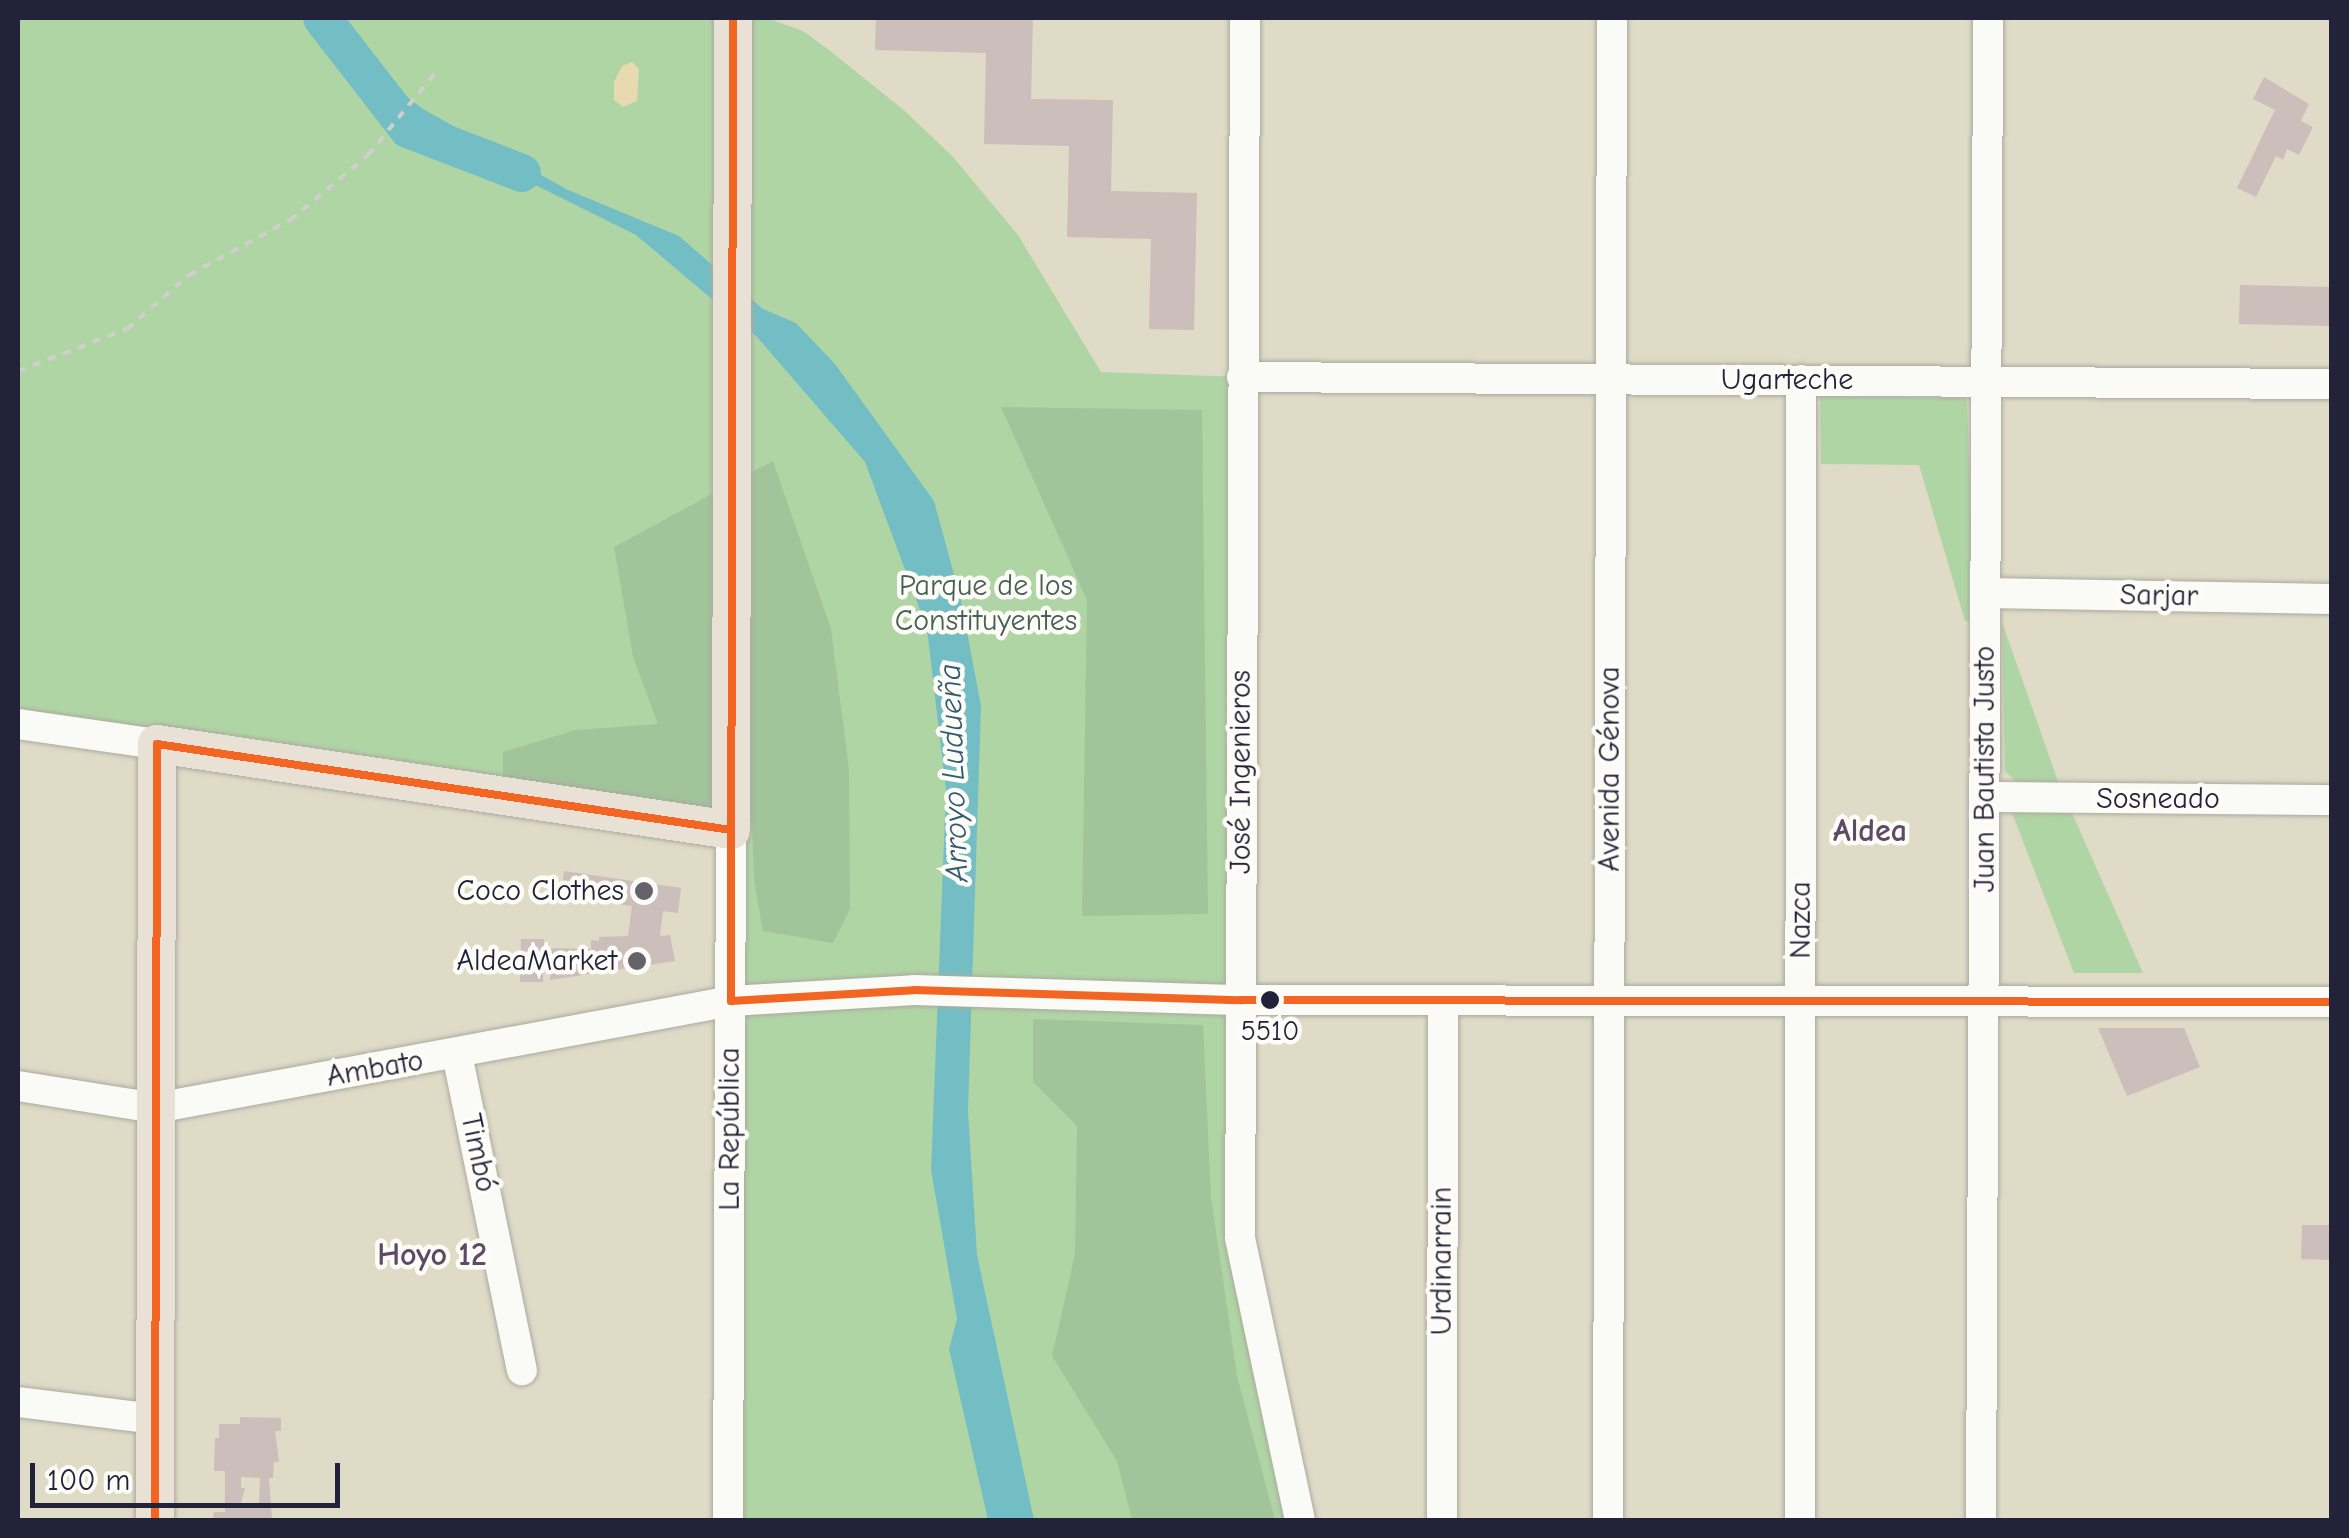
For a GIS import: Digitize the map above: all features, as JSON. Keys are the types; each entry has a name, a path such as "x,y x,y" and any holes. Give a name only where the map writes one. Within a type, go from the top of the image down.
{"main road":[{"name":"La República","path":"731,830 733,18"},
{"path":"155,1520 157,744 731,830"}],"street":[{"name":"José Ingenieros","path":"1246,18 1240,1238 1300,1520"},
{"name":"Avenida Génova","path":"1608,1520 1612,18"},
{"name":"Juan Bautista Justo","path":"1982,1520 1988,18"},
{"name":"Ugarteche","path":"1242,377 2332,384"},
{"name":"Nazca","path":"1800,1520 1801,380"},
{"name":"Sarjar","path":"1986,593 2332,599"},
{"path":"18,724 157,744"},
{"name":"Sosneado","path":"1984,798 2332,800"},
{"name":"La República","path":"728,1520 731,830"},
{"name":"Ambato","path":"18,1086 156,1108 731,1001 914,990 1241,1000 2332,1002"},
{"name":"Urdinarrain","path":"1442,1520 1443,1001"},
{"name":"Timbó","path":"457,1054 522,1370"},
{"path":"18,1402 155,1419"}],"path":[{"path":"18,371 127,328 189,275 290,220 368,155 435,72"}],"green space":[{"name":"Parque de los Constituyentes","path":"18,18 767,18 803,31 829,50 905,111 954,158 1018,235 1101,372 1242,377 1240,1238 1300,1520 728,1520 731,830 18,724"},
{"path":"1820,396 1967,398 1974,621 1965,621 1919,465 1821,464"},
{"path":"1001,407 1202,410 1208,914 1082,916 1087,600"},
{"path":"773,461 831,629 849,769 850,909 833,943 763,931 754,880 752,822 503,783 503,752 576,730 658,724 633,657 614,547"},
{"path":"2002,622 2060,787 2020,785 2005,771"},
{"path":"2012,813 2072,813 2143,973 2074,973"},
{"path":"1033,1019 1203,1025 1211,1197 1237,1376 1275,1520 1132,1520 1117,1461 1052,1356 1075,1254 1077,1126 1033,1082"}],"sand":[{"path":"632,62 639,69 637,101 623,107 614,100 614,82 622,66"}],"water":[{"name":"Arroyo Ludueña","path":"318,18 339,18 376,73 423,109 568,190 679,236 763,309 796,323 835,364 934,501 961,600 981,706 968,1111 977,1255 1034,1520 988,1520 949,1349 957,1319 931,1170 946,790 927,629 865,462 757,337 636,235 390,113"}],"building":[{"path":"876,18 1033,18 1031,99 1113,100 1111,191 1197,193 1194,330 1149,329 1151,239 1067,237 1069,146 984,144 986,53 875,50"},
{"path":"2264,77 2309,104 2301,121 2313,127 2299,155 2287,149 2283,160 2276,156 2256,197 2237,188 2275,110 2253,99"},
{"path":"2240,285 2332,287 2332,326 2239,324"},
{"path":"564,871 681,888 678,913 663,911 660,936 670,935 675,961 550,980 550,948 591,949 591,940 599,941 599,937 628,936 632,906 561,896"},
{"path":"521,939 544,939 543,982 520,982"},
{"path":"2098,1028 2184,1028 2200,1067 2127,1096"},
{"path":"2302,1225 2332,1225 2332,1260 2301,1259"},
{"path":"240,1417 281,1418 281,1431 275,1431 279,1462 274,1462 273,1478 269,1478 272,1520 213,1520 214,1512 225,1512 225,1471 214,1471 215,1438 219,1438 219,1424 240,1424","holes":["241,1477 260,1478 259,1503 241,1503 245,1488 241,1488"]}],"waterway":[{"name":"Arroyo Ludueña","path":"322,18 408,129 522,173"}],"transit line":[{"path":"733,18 731,1001 914,990 1241,1000 2332,1002"},
{"path":"157,744 731,830"},
{"path":"155,1520 157,744"}],"place":[{"name":"Coco Clothes","path":"644,891"},
{"name":"AldeaMarket","path":"637,961"},
{"name":"5510","path":"1270,1000"}],"district":[{"name":"Aldea","path":"1870,831"},
{"name":"Hoyo 12","path":"432,1255"}]}
